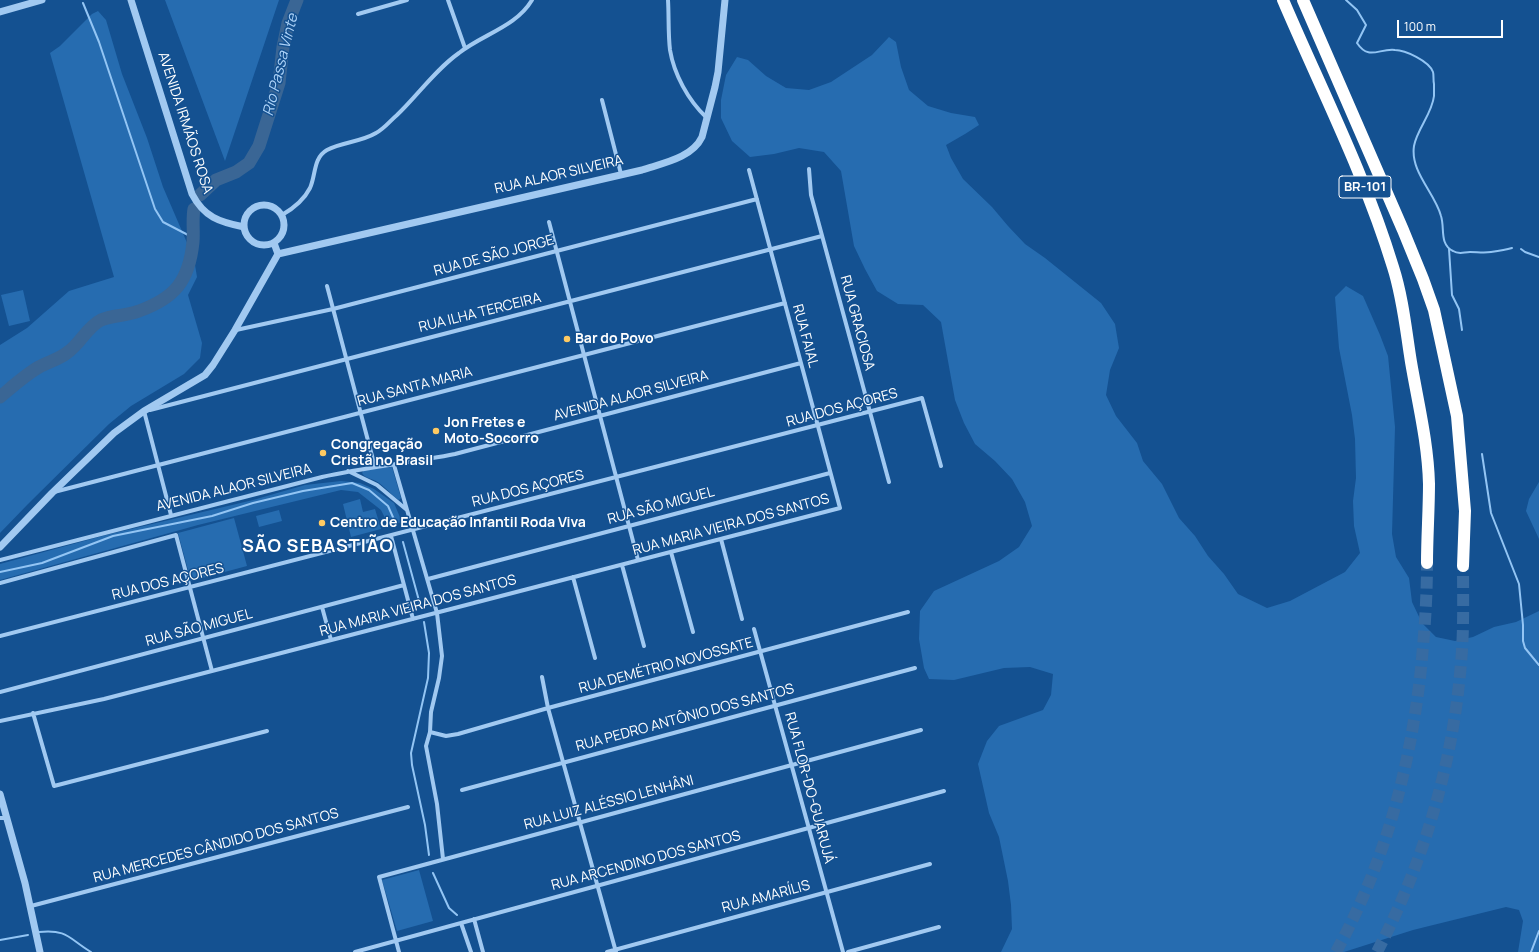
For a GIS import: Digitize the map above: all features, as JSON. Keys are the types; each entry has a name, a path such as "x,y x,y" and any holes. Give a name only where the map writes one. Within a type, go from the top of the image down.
{"highway":[{"name":"BR-101","path":"1283,0 1367,192 1395,274 1423,423 1427,457 1429,485 1427,563"},
{"name":"BR-101","path":"1303,0 1424,279 1434,310 1457,416 1465,511 1463,566"}],"street":[{"path":"0,12 42,0"},
{"name":"AVENIDA IRMÃOS ROSA","path":"131,0 192,194 198,205 213,218 225,223 244,227"},
{"path":"358,14 407,0"},
{"path":"448,0 465,48"},
{"path":"282,215 296,206 310,188 314,177 315,168 321,155 327,150 377,133 401,111 445,64 465,48 516,19 527,8 532,0"},
{"path":"668,0 670,48 674,67 680,80 694,102 706,116"},
{"name":"RUA ALAOR SILVEIRA","path":"278,254 621,174 663,163 687,153 699,143 715,87 718,72 725,0"},
{"path":"602,100 621,174"},
{"name":"RUA GRACIOSA","path":"808,169 809,185 822,236 889,482"},
{"name":"RUA FAIAL","path":"749,170 840,508"},
{"name":"RUA DE SÃO JORGE","path":"236,330 333,309 757,199"},
{"path":"261,205 273,207 282,215 285,223 284,231 280,238 274,243 266,246 254,243 246,235 244,227 247,214 253,208 261,205"},
{"path":"549,222 638,560"},
{"name":"RUA ILHA TERCEIRA","path":"144,412 822,236"},
{"path":"0,547 52,493 114,433 144,412 196,382 205,375 213,366 236,330 278,254 274,243"},
{"path":"327,286 375,468"},
{"name":"RUA SANTA MARIA","path":"52,493 785,303"},
{"name":"AVENIDA ALAOR SILVEIRA","path":"0,560 348,471 394,465 455,454 801,363"},
{"name":"RUA DOS AÇORES","path":"0,636 922,398 941,466"},
{"path":"144,412 171,516"},
{"path":"394,465 437,613 442,656 439,678 431,712 430,732 426,746 437,804 443,859"},
{"path":"348,471 377,485 407,510"},
{"name":"RUA SÃO MIGUEL","path":"428,579 830,473"},
{"name":"RUA MARIA VIEIRA DOS SANTOS","path":"0,720 89,703 840,508"},
{"path":"0,583 176,535 212,671"},
{"path":"391,536 413,619"},
{"path":"721,539 742,619"},
{"path":"671,552 693,632"},
{"path":"622,565 644,646"},
{"path":"573,577 595,658"},
{"name":"RUA SÃO MIGUEL","path":"0,692 404,585"},
{"path":"322,607 331,640"},
{"name":"RUA DEMÉTRIO NOVOSSATE","path":"430,732 446,736 458,734 548,708 908,612"},
{"name":"RUA FLOR-DO-GUARUJÁ","path":"754,629 843,952"},
{"name":"RUA PEDRO ANTÔNIO DOS SANTOS","path":"462,790 915,668"},
{"path":"542,677 548,708 616,951"},
{"path":"32,713 54,786 267,731"},
{"name":"RUA LUIZ ALÉSSIO LENHÂNI","path":"399,952 379,877 921,730"},
{"name":"RUA ARCENDINO DOS SANTOS","path":"355,952 944,791"},
{"path":"0,794 4,818 31,906 40,952"},
{"name":"RUA MERCEDES CÂNDIDO DOS SANTOS","path":"31,906 408,807"},
{"name":"RUA AMARÍLIS","path":"607,952 616,951 930,864"},
{"path":"474,920 483,952"},
{"path":"461,923 471,952"},
{"path":"848,952 939,927"}],"shaded area":[{"path":"165,0 279,0 225,161"},
{"path":"98,11 106,20 122,74 147,138 163,187 194,259 197,277 188,295 202,343 200,358 184,374 131,406 109,424 0,533 0,345 27,328 69,291 114,277 50,53 60,46 92,14"},
{"path":"889,37 896,42 901,67 909,90 928,106 951,113 975,117 979,125 946,145 951,158 963,179 992,207 1025,244 1045,258 1101,303 1115,324 1119,348 1110,370 1106,395 1116,416 1137,443 1143,461 1162,484 1179,518 1195,536 1208,556 1224,574 1238,594 1267,608 1290,601 1345,572 1360,553 1354,526 1353,501 1356,478 1355,439 1352,415 1339,348 1335,297 1346,286 1363,296 1388,356 1395,427 1392,534 1396,557 1409,578 1412,602 1422,623 1436,637 1455,641 1473,637 1494,627 1516,622 1539,611 1539,952 1518,952 1523,921 1519,910 1506,907 1413,930 1344,952 1001,952 1012,929 1011,905 1008,881 999,837 989,813 978,764 987,741 999,726 1043,710 1051,695 1053,674 1030,667 1004,668 954,680 929,679 924,668 919,639 920,611 934,591 999,561 1019,547 1032,526 1025,502 1012,479 995,461 975,444 964,423 955,400 941,322 923,305 898,304 877,291 854,246 841,171 824,152 799,148 774,154 750,157 732,141 721,118 721,100 726,75 737,57 748,60 766,76 786,88 809,90 831,82 872,55"},
{"path":"23,290 30,321 9,326 1,295"},
{"path":"392,467 401,498 399,500 379,483 366,477 362,473 364,470"},
{"path":"341,481 360,483 374,489 394,503 402,522 389,526 381,510 358,492 341,490 198,525 0,580 0,564 106,535 253,500 305,485"},
{"path":"1539,482 1539,539 1526,511 1529,499"},
{"path":"360,499 363,512 375,509 381,529 351,537 343,504"},
{"path":"279,510 282,521 259,527 256,516"},
{"path":"234,518 247,566 191,581 178,533"},
{"path":"419,870 433,921 397,931 382,880"}],"waterway":[{"name":"Rio Passa Vinte","path":"200,195 216,180 236,172 249,163 259,146 279,83 283,47 288,23 297,0"},
{"name":"Rio Passa Vinte","path":"1346,0 1357,10 1366,25 1357,43 1361,48 1370,53 1399,50 1422,60 1431,68 1433,72 1433,103 1418,134 1414,146 1414,156 1419,174 1438,207 1446,244 1453,251 1459,253 1488,252 1512,248"},
{"path":"83,3 99,42 155,209 163,222 190,236 193,241"},
{"name":"Rio Passa Vinte","path":"0,397 34,370 58,359 72,349 96,323 110,317 139,311 151,306 171,294 184,278 191,256 194,209"},
{"path":"1449,249 1452,295 1459,309 1462,330"},
{"name":"Rio Passa Vinte","path":"1521,249 1539,257"},
{"path":"1482,454 1491,513 1519,584 1523,641 1525,648 1539,665"},
{"path":"0,572 42,563 113,536 212,516 253,503 303,491 352,483 369,490 388,506 396,524"},
{"path":"403,542 421,608"},
{"path":"424,622 429,653 428,678 411,753 412,765 425,825 429,855"},
{"path":"433,873 449,908 457,915"},
{"path":"39,932 49,931 68,936 91,952"},
{"path":"1531,952 1539,931"},
{"path":"0,940 28,935"}],"tunnel":[{"path":"1336,952 1353,919 1381,853 1401,785 1409,750 1420,678 1425,620 1427,563"},
{"path":"1377,952 1409,883 1434,812 1443,775 1457,701 1461,663 1463,627 1463,566"}],"place":[{"name":"Bar do Povo","path":"567,339"},
{"name":"Jon Fretes e Moto-Socorro","path":"436,431"},
{"name":"Congregação Cristã no Brasil","path":"323,453"},
{"name":"Centro de Educação Infantil Roda Viva","path":"322,523"}],"district":[{"name":"SÃO SEBASTIÃO","path":"318,547"}]}
